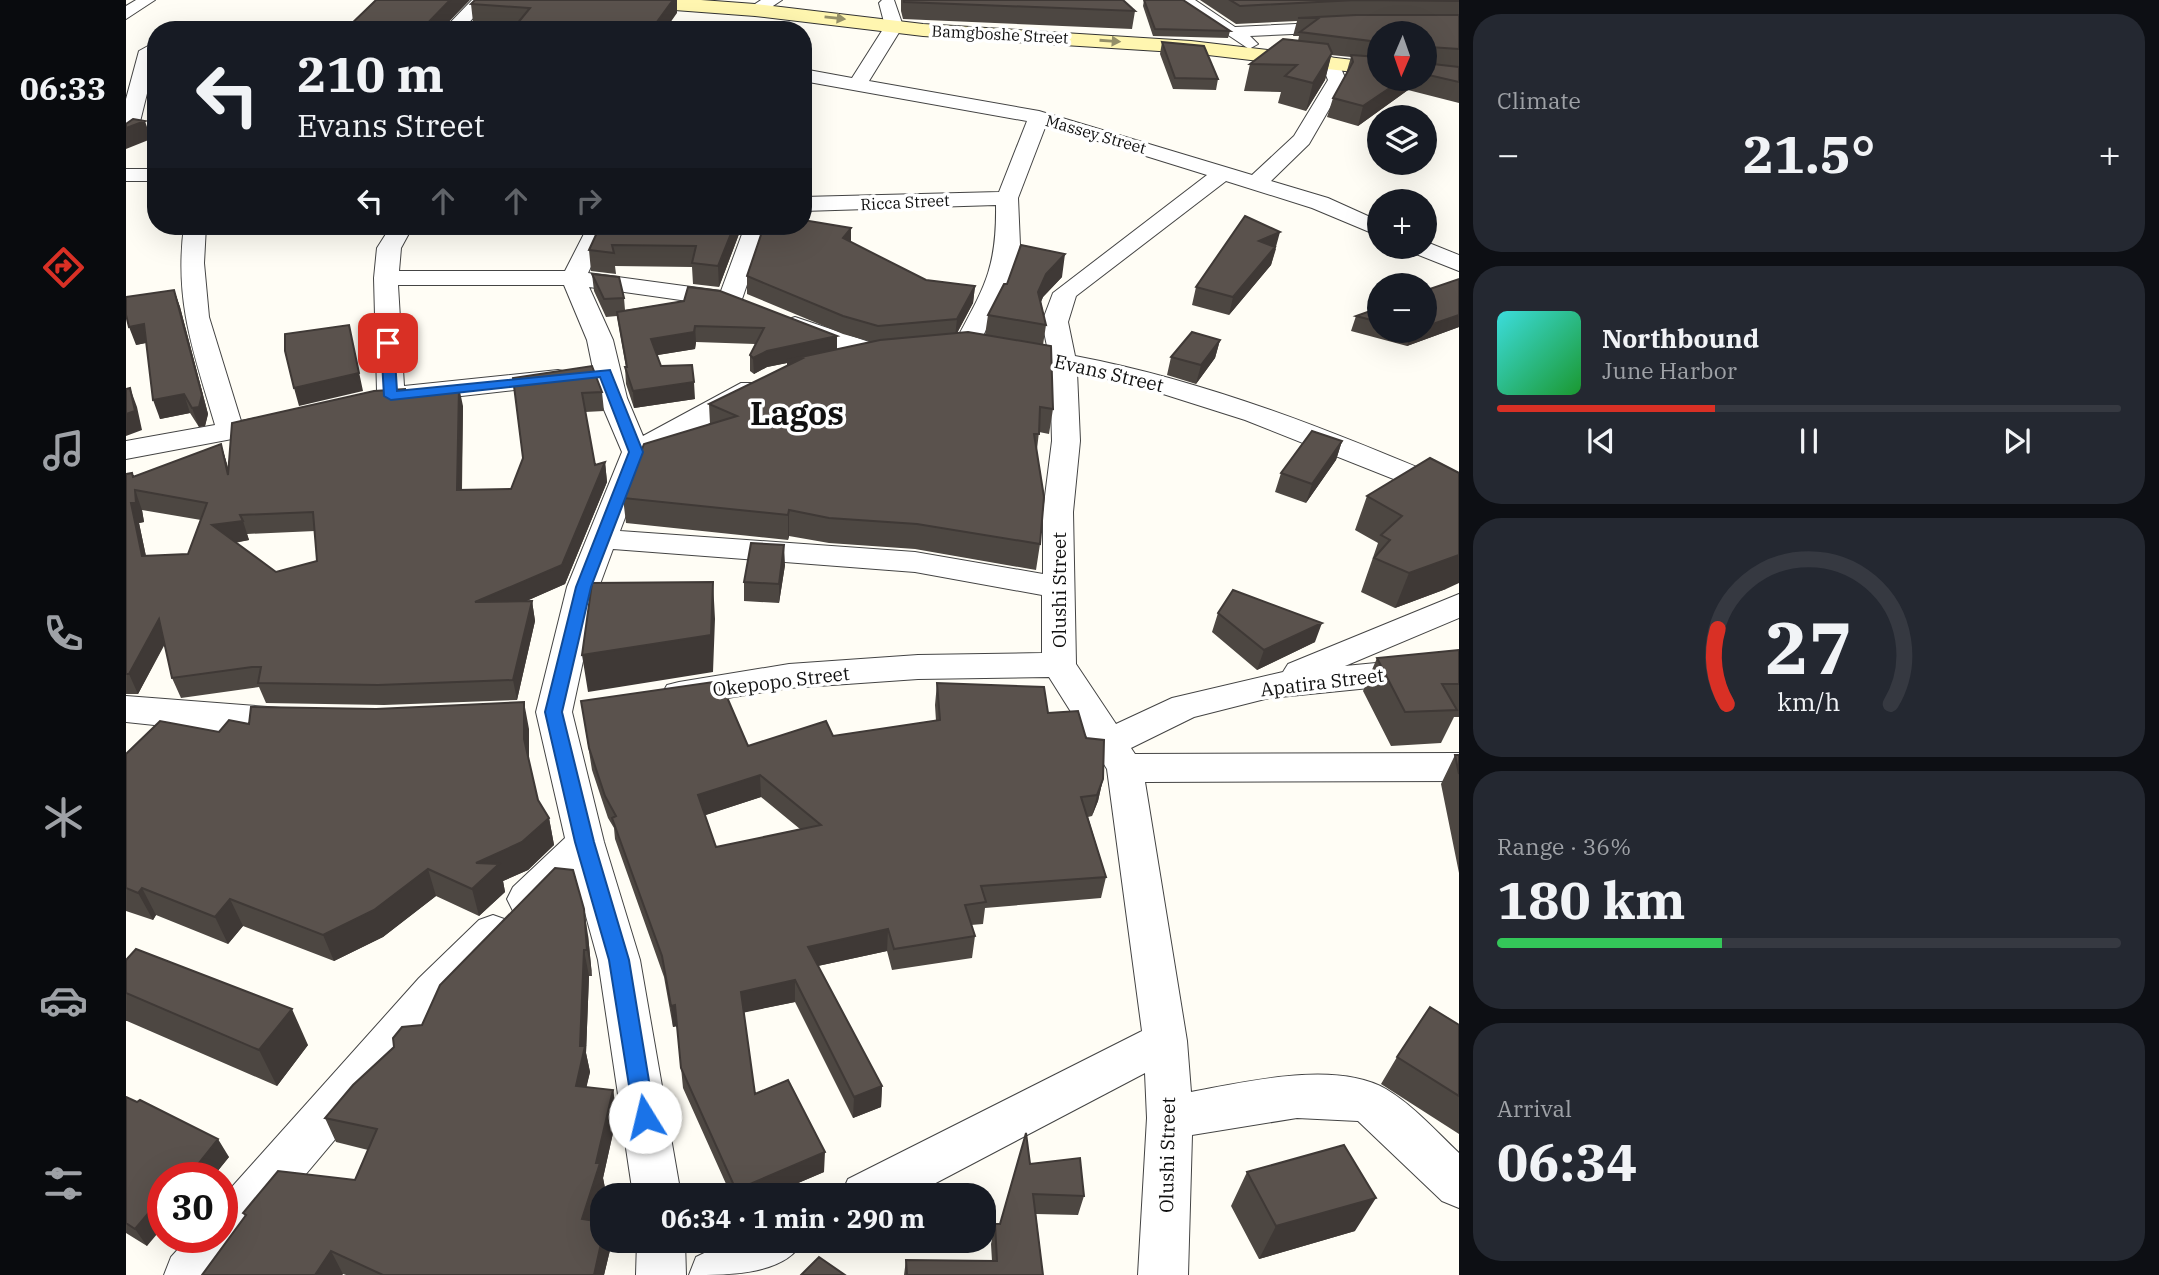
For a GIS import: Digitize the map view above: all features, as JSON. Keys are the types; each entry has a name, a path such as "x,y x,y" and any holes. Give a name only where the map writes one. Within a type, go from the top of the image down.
{"main road":[{"name":"Bamgboshe Street","path":"621,0 764,5 894,26 1178,46 1367,67"}],"street":[{"path":"126,14 146,0"},
{"path":"461,21 482,0"},
{"path":"1184,0 1265,55"},
{"path":"858,84 894,26 889,2"},
{"path":"1232,32 1351,26"},
{"path":"126,50 147,51"},
{"path":"1256,183 1302,140 1337,80 1331,63"},
{"path":"127,132 147,67"},
{"name":"Massey Street","path":"812,76 1039,117 1320,203 1367,224"},
{"path":"1007,198 1039,117"},
{"name":"Olushi Street","path":"1163,1275 1170,1118 1165,1041 1118,755 1059,665 1058,512 1066,441 1063,361 1055,322 1065,293 1223,173"},
{"path":"126,175 147,175"},
{"name":"Ricca Street","path":"812,204 1007,198"},
{"name":"Evans Street","path":"1007,198 1008,245 1001,278 978,349 1126,373 1257,415 1459,496"},
{"path":"194,235 191,263 196,317 231,433"},
{"path":"391,396 386,278 389,248 397,235"},
{"path":"573,278 594,235"},
{"path":"751,307 755,235"},
{"path":"1437,255 1459,264"},
{"path":"386,278 573,278 751,307 833,341 890,353 827,365"},
{"path":"573,278 600,340 605,373 636,452"},
{"path":"338,408 391,396 605,373"},
{"path":"655,1183 619,960 585,842 541,713 583,587 636,452 776,376"},
{"path":"126,450 231,433 298,418"},
{"path":"603,539 915,562 1058,587"},
{"path":"1269,686 1459,605"},
{"name":"Okepopo Street","path":"652,698 789,676 918,667 1059,665"},
{"name":"Apatira Street","path":"1118,755 1184,707 1269,686 1459,667"},
{"path":"541,713 591,707"},
{"path":"126,709 211,718 326,722"},
{"path":"1118,755 1459,766"},
{"path":"238,1216 434,991 585,842"},
{"path":"888,1183 1165,1041"},
{"path":"1170,1118 1242,1102 1338,1097 1369,1102 1459,1185"},
{"path":"189,1275 207,1253"},
{"path":"661,1253 661,1275"},
{"path":"714,1275 756,1253"}],"building":[{"path":"376,0 450,0 430,21 354,21"},
{"path":"475,0 673,0 658,21 519,21 530,8 471,4"},
{"path":"1123,0 1135,11 904,2"},
{"path":"1144,0 1183,0 1230,31 1155,29"},
{"path":"1230,0 1356,0 1240,6"},
{"path":"1356,0 1459,0 1459,1"},
{"path":"1459,15 1459,49 1437,47 1437,21 1367,21 1367,40 1300,32 1319,18 1298,18"},
{"path":"1283,39 1328,44 1332,53 1313,83 1285,76 1297,65 1250,64"},
{"path":"1162,42 1204,46 1218,79 1175,78"},
{"path":"1351,55 1367,56 1367,91 1385,91 1363,106 1333,98 1353,62"},
{"path":"1437,64 1459,67 1459,82 1437,77"},
{"path":"133,119 145,121 126,128 126,124"},
{"path":"1245,216 1280,232 1259,241 1275,247 1233,297 1196,287"},
{"path":"812,222 851,228 843,238 926,280 975,286 957,319 878,326 843,316 747,276 761,235 812,235"},
{"path":"596,235 730,235 718,266 692,263 696,246 612,245 614,253 589,250"},
{"path":"1021,245 1065,254 1046,274 1038,292 1046,325 988,315 1004,284 1007,284"},
{"path":"592,274 619,277 624,298 604,299"},
{"path":"1459,279 1459,315 1437,323 1437,287"},
{"path":"688,287 720,291 837,336 767,351 753,358 750,355 764,328 695,326 694,332 651,339 661,366 692,365 694,382 633,391 625,367 617,312 684,301"},
{"path":"174,290 202,395 199,407 192,408 184,394 153,400 144,324 129,327 126,315 126,297"},
{"path":"1367,312 1367,319 1356,316"},
{"path":"349,325 359,373 294,388 285,351 285,334"},
{"path":"968,332 1051,346 1053,409 1040,407 1039,434 1034,434 1044,497 1040,544 917,524 829,518 789,510 788,515 623,498 644,444 737,416 709,404 805,357 787,360 880,340"},
{"path":"1192,332 1220,340 1201,365 1171,357"},
{"path":"592,366 602,392 582,393 595,465 605,462 562,565 475,602 532,601 513,680 378,685 258,683 261,667 172,678 159,619 129,674 126,674 126,474 132,473 133,477 221,444 228,475 232,423 374,391 405,389 405,397 459,387 457,490 511,489 523,458 513,378","holes":["135,490 207,503 188,554 142,556 131,503 136,503","313,512 317,561 276,572 212,525 243,521 240,515"]},
{"path":"130,388 135,411 126,414 126,389"},
{"path":"1312,431 1342,441 1312,484 1281,473"},
{"path":"1430,458 1459,473 1459,555 1409,573 1374,558 1390,540 1381,535 1402,516 1367,496"},
{"path":"751,543 784,545 779,584 744,582"},
{"path":"713,582 711,635 582,655 592,583"},
{"path":"1233,590 1322,623 1264,650 1218,613"},
{"path":"1459,650 1459,684 1442,684 1457,710 1405,712 1377,658"},
{"path":"720,681 748,746 826,721 833,736 940,720 937,683 1044,687 1048,713 1078,711 1086,738 1104,740 1103,779 1097,795 1081,797 1106,877 981,886 986,902 965,905 975,936 894,949 888,929 808,947 882,1086 854,1097 795,980 741,992 755,1094 788,1080 825,1152 752,1183 733,1183 681,1068 675,1005 671,1006 662,956 612,818 616,816 605,796 589,748 581,701","holes":["760,775 821,825 716,847 698,795"]},
{"path":"524,702 524,739 538,800 549,818 522,842 476,863 499,864 472,889 428,869 374,910 323,935 230,899 215,917 142,888 138,893 126,888 126,754 160,721 219,732 229,720 249,724 251,707 376,709"},
{"path":"1455,755 1459,755 1459,774"},
{"path":"555,868 573,870 584,909 587,950 584,950 580,1046 585,1046 576,1086 613,1090 596,1163 600,1163 594,1183 590,1183 590,1194 582,1219 590,1220 590,1253 599,1253 594,1275 383,1275 331,1251 315,1275 202,1275 218,1253 238,1253 238,1226 246,1215 243,1213 278,1171 355,1180 377,1129 325,1118 353,1085 394,1047 393,1038 402,1027 422,1025 440,985"},
{"path":"136,949 292,1009 259,1050 126,993 126,960"},
{"path":"1430,1007 1459,1025 1459,1096 1397,1057"},
{"path":"126,1097 137,1102 140,1100 218,1139 200,1162 147,1162 147,1215 135,1229 126,1223"},
{"path":"1026,1133 1030,1164 1080,1158 1084,1196 1033,1194 1043,1275 907,1275 906,1260 997,1261 996,1224 1000,1224"},
{"path":"1344,1145 1376,1198 1276,1226 1247,1172"},
{"path":"819,1257 845,1275 801,1275"}],"district":[{"name":"Lagos","path":"797,412"}],"route":[{"path":"388,343 391,396 605,373 636,452 583,587 554,712 585,842 619,960 645,1117"}]}
